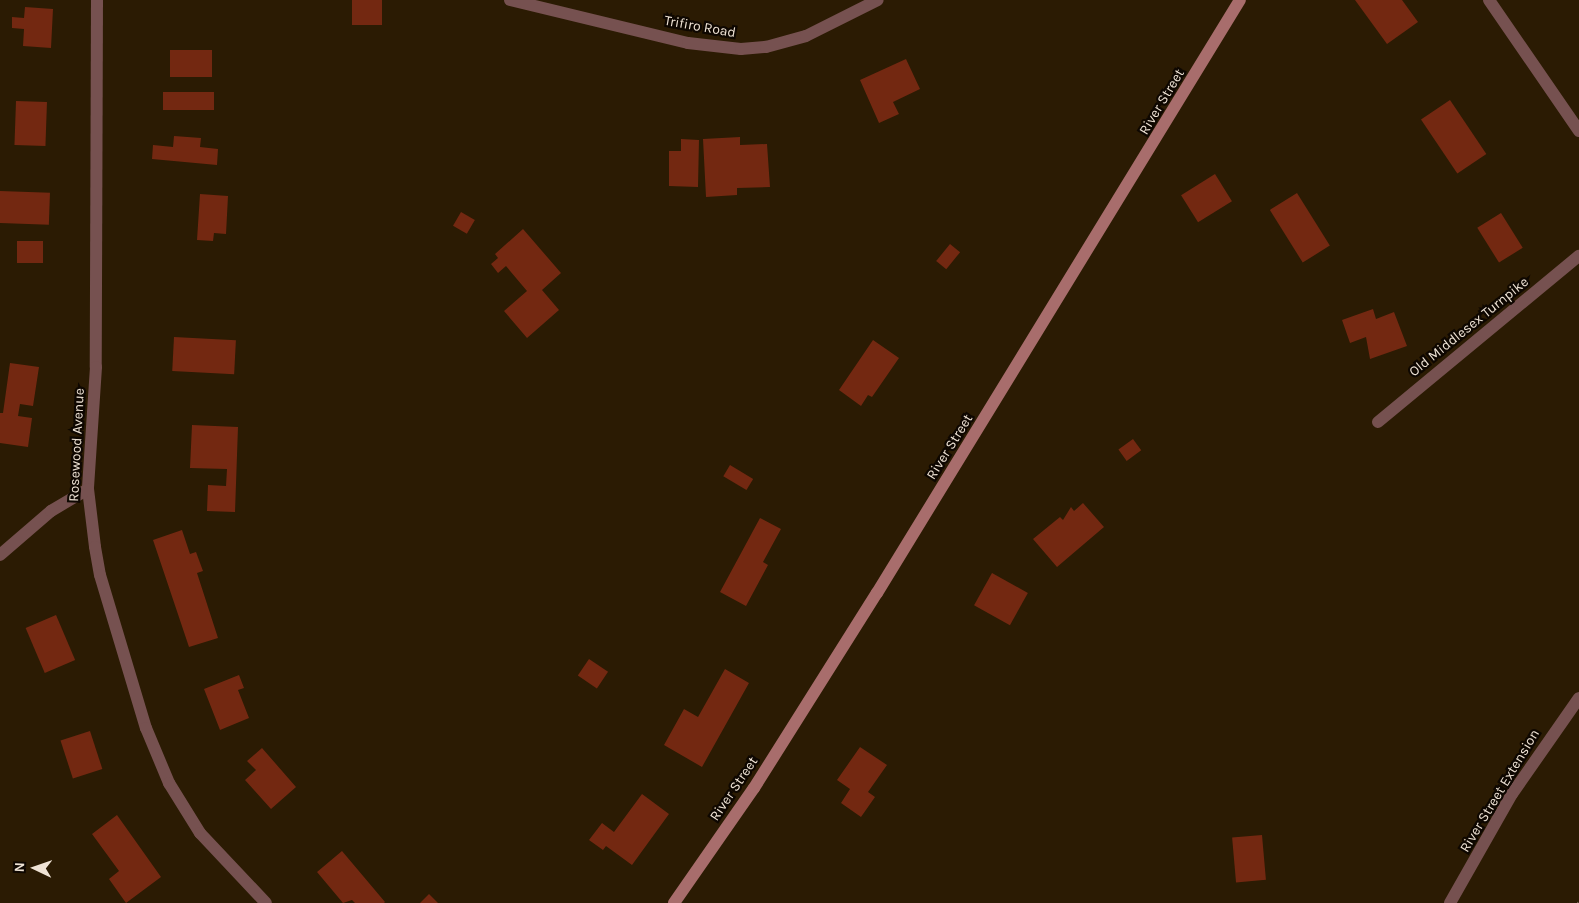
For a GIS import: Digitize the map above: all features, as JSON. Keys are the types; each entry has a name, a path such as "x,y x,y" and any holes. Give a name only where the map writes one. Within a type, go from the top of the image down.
{"main road":[{"name":"River Street","path":"674,903 754,788 877,593 1240,0"}],"street":[{"name":"Rosewood Avenue","path":"97,0 96,367 88,489 100,575 157,756 183,809 200,833 266,903"},
{"name":"Trifiro Road","path":"510,0 688,43 741,49 766,47 806,36 878,0"},
{"path":"1489,0 1579,131"},
{"name":"Old Middlesex Turnpike","path":"1378,422 1579,256"},
{"path":"0,555 51,512 88,489"},
{"name":"River Street Extension","path":"1450,903 1512,794 1579,698"}],"building":[{"path":"352,0 382,0 382,25 352,25"},
{"path":"1355,0 1402,0 1418,22 1387,44"},
{"path":"25,7 53,9 51,48 23,46 24,29 12,28 12,17 24,18"},
{"path":"170,50 212,50 212,77 170,77"},
{"path":"906,59 920,89 893,102 899,114 879,123 860,80"},
{"path":"163,92 214,92 214,110 163,110"},
{"path":"1450,100 1486,154 1457,173 1421,120"},
{"path":"16,101 47,102 45,146 14,145"},
{"path":"174,136 201,138 200,147 218,149 217,165 152,159 153,145 173,147"},
{"path":"740,137 740,145 767,144 770,187 737,188 737,195 706,197 703,139"},
{"path":"681,139 699,140 698,187 669,186 669,151 681,151"},
{"path":"1215,174 1232,201 1198,222 1181,195"},
{"path":"0,191 50,193 49,225 0,223"},
{"path":"1297,193 1330,246 1303,263 1270,210"},
{"path":"200,194 228,196 226,234 214,233 213,241 197,240"},
{"path":"461,212 475,220 467,234 453,226"},
{"path":"1501,213 1523,248 1499,263 1477,228"},
{"path":"523,229 561,273 542,290 559,310 527,338 504,311 527,291 506,266 498,273 491,264 498,258 495,254"},
{"path":"17,241 43,241 43,263 17,263"},
{"path":"950,244 960,252 946,269 936,261"},
{"path":"1373,309 1376,319 1394,312 1407,346 1370,359 1366,337 1350,343 1342,320"},
{"path":"174,337 236,340 234,374 172,371"},
{"path":"873,340 899,358 872,397 868,395 861,406 839,390"},
{"path":"10,363 39,367 33,406 20,404 18,416 32,418 28,447 0,443 0,413 3,413"},
{"path":"192,425 238,427 235,512 207,511 208,485 226,486 227,469 190,468"},
{"path":"1133,439 1141,450 1127,461 1118,450"},
{"path":"730,465 753,479 746,490 723,476"},
{"path":"1083,503 1104,527 1057,567 1033,539 1060,517 1063,520 1071,507 1074,511"},
{"path":"760,518 781,529 763,562 768,565 746,606 720,592"},
{"path":"182,530 190,554 196,552 203,571 197,573 218,638 189,647 153,540"},
{"path":"992,573 1028,593 1010,625 974,605"},
{"path":"56,615 75,660 45,673 26,628"},
{"path":"589,659 608,672 597,688 578,676"},
{"path":"725,669 749,683 702,767 664,745 684,709 698,717"},
{"path":"239,675 244,688 238,690 249,718 220,730 204,689"},
{"path":"90,731 102,769 73,779 61,741"},
{"path":"860,747 887,765 868,792 875,797 861,817 841,803 850,789 837,780"},
{"path":"262,748 296,787 271,809 245,780 256,770 247,761"},
{"path":"642,794 669,814 632,865 606,846 603,850 589,840 602,823 614,832"},
{"path":"117,815 161,877 126,903 109,879 119,871 92,834"},
{"path":"1262,835 1266,880 1236,882 1232,838"},
{"path":"342,851 384,903 355,903 352,900 343,903 317,872"},
{"path":"429,894 438,903 420,903"}]}
